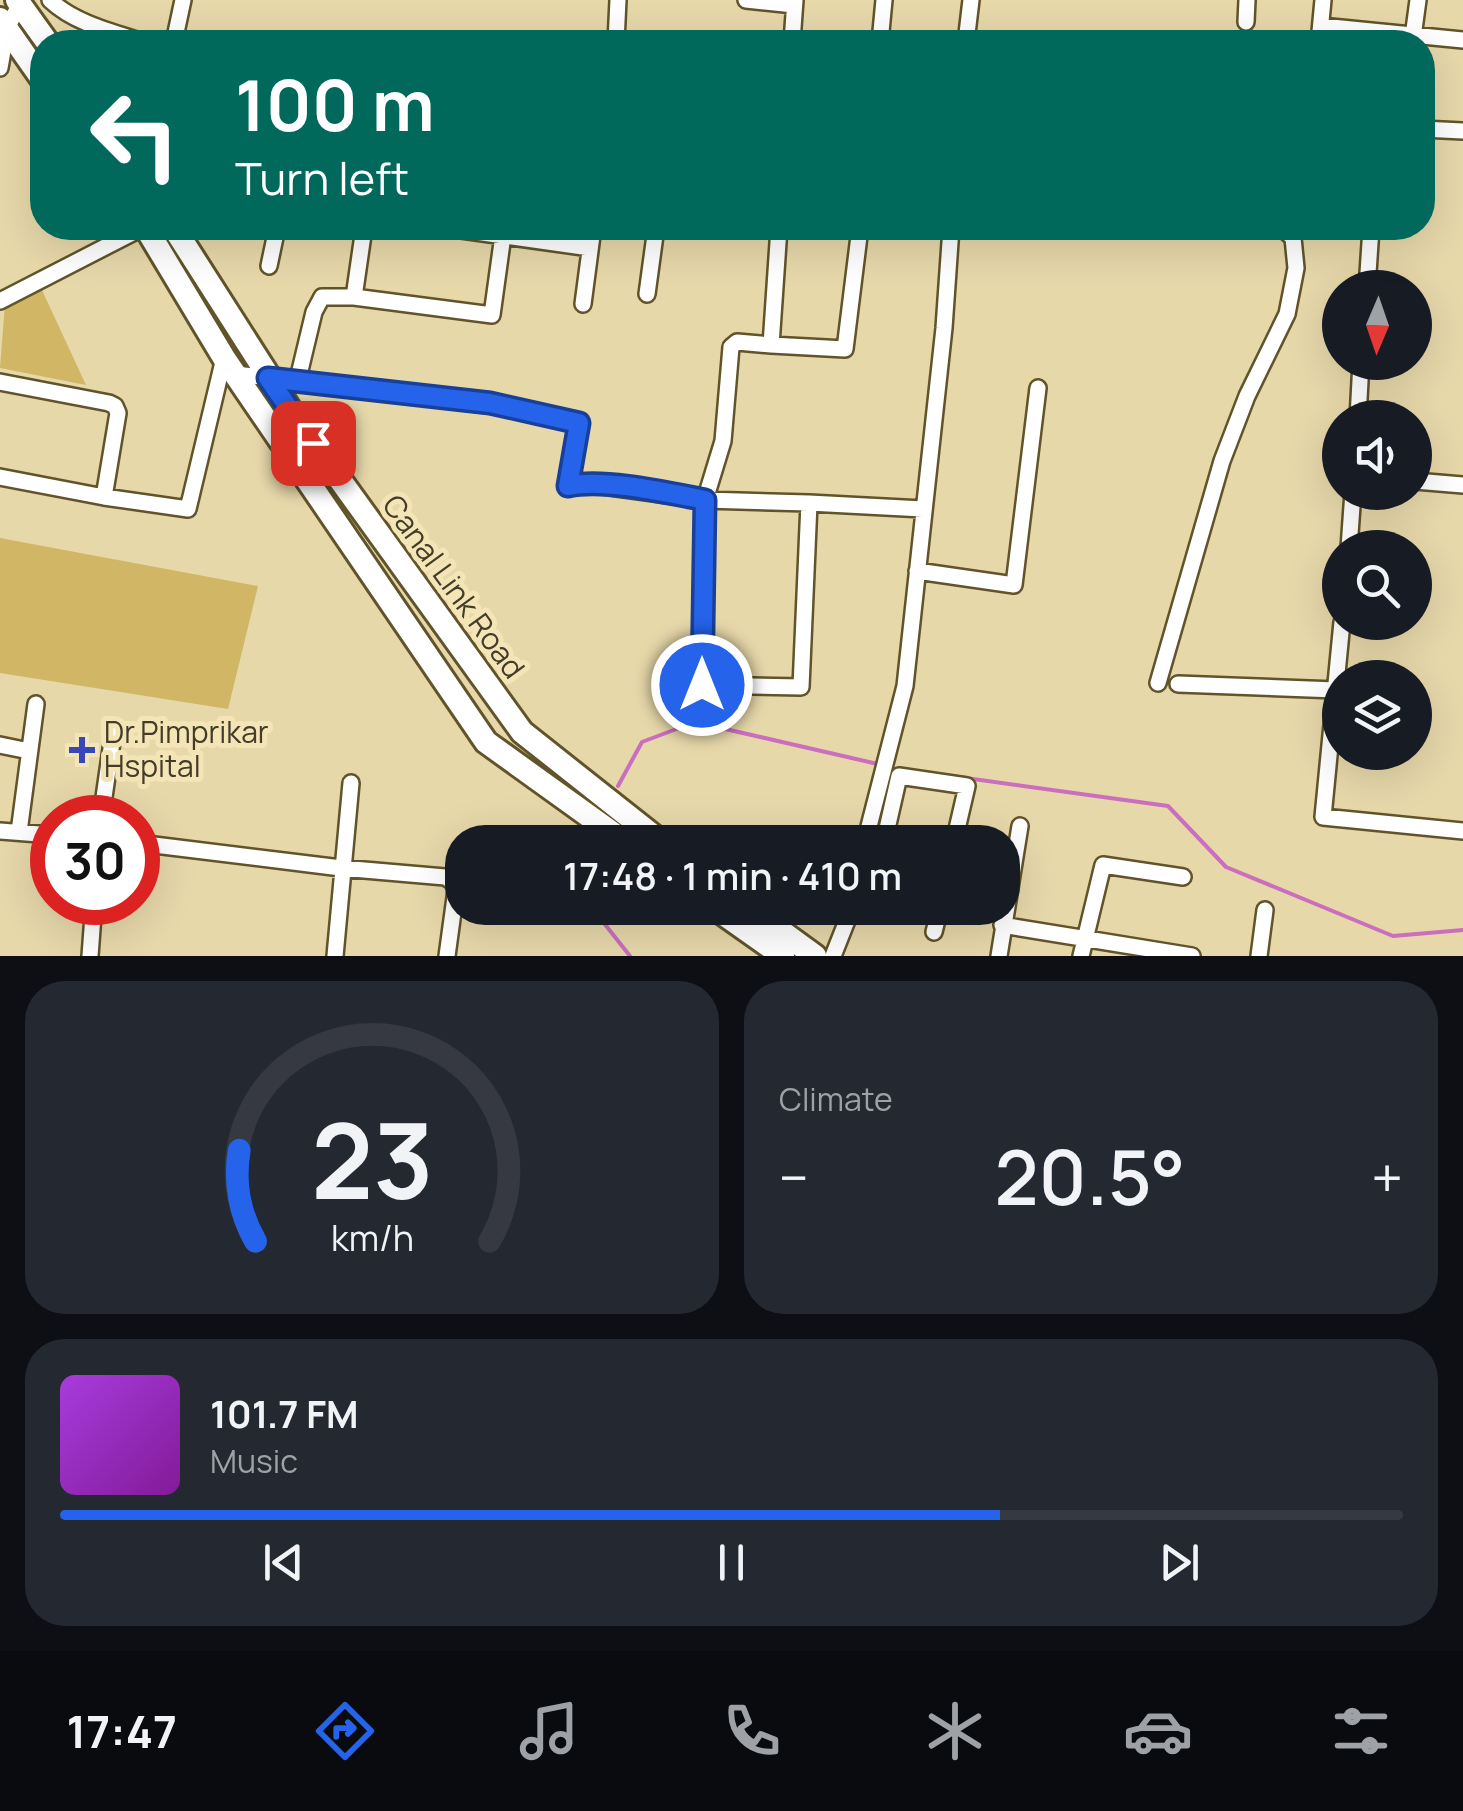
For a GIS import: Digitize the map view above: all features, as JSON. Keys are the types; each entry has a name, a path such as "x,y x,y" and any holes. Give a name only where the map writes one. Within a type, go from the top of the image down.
{"main road":[{"path":"19,1 39,30"},
{"path":"4,24 30,61"},
{"name":"Canal Link Road","path":"151,240 230,366 486,742 601,825"},
{"name":"Canal Link Road","path":"182,240 268,378 522,732 640,825"},
{"path":"739,925 782,956"},
{"path":"772,925 815,956"}],"street":[{"path":"50,0 60,9 109,30"},
{"path":"177,30 183,0"},
{"path":"617,30 618,0"},
{"path":"746,0 795,2 793,30"},
{"path":"881,30 884,0"},
{"path":"967,30 971,0"},
{"path":"1246,22 1247,0"},
{"path":"1320,30 1323,0"},
{"path":"1414,30 1418,0"},
{"path":"0,68 4,24 19,1"},
{"path":"1435,38 1463,40"},
{"path":"1435,129 1463,130"},
{"path":"1,306 122,240"},
{"path":"269,266 274,240"},
{"path":"354,297 362,240"},
{"path":"297,383 320,299 326,296 492,315 502,240"},
{"path":"546,240 590,248"},
{"path":"582,304 591,240"},
{"path":"646,294 654,240"},
{"path":"771,345 779,240"},
{"path":"809,504 801,687 702,685 705,500 723,441 730,347 736,342 845,349 859,240"},
{"path":"885,825 905,686 944,328 949,240"},
{"path":"1158,682 1222,462 1287,314 1296,268 1292,240"},
{"path":"1367,270 1369,240"},
{"path":"0,477 188,509 230,366 297,383 386,389 490,403 579,423 568,486 597,485 705,500 923,509"},
{"path":"0,382 115,406 118,413 104,496"},
{"path":"916,570 1014,585 1038,388"},
{"path":"1432,482 1463,484"},
{"path":"1178,684 1322,689"},
{"path":"19,832 36,704"},
{"path":"104,795 114,728"},
{"path":"0,746 29,751"},
{"path":"1328,770 1324,817 1463,831"},
{"path":"872,825 888,786 899,776 967,786 958,825"},
{"path":"335,956 351,783"},
{"path":"0,831 30,833"},
{"path":"160,846 444,877 454,882 456,890 447,956"},
{"path":"1081,956 1103,864 1183,877"},
{"path":"1259,956 1265,910"},
{"path":"90,956 92,925"},
{"path":"833,956 845,925"},
{"path":"934,932 936,925"},
{"path":"999,956 1002,925 1192,956"}],"shaded area":[{"path":"41,288 86,385 0,368 5,304"},
{"path":"0,538 258,586 228,709 0,673"}],"waterway":[{"path":"618,786 642,742 695,722 882,765"},
{"path":"930,773 1168,806 1226,867 1393,936 1463,930"},
{"path":"605,925 630,956"}],"place":[{"name":"Dr.Pimprikar Hspital","path":"82,750"}],"route":[{"path":"313,443 268,378 490,403 579,423 568,486 580,483 705,500 702,685"}]}
